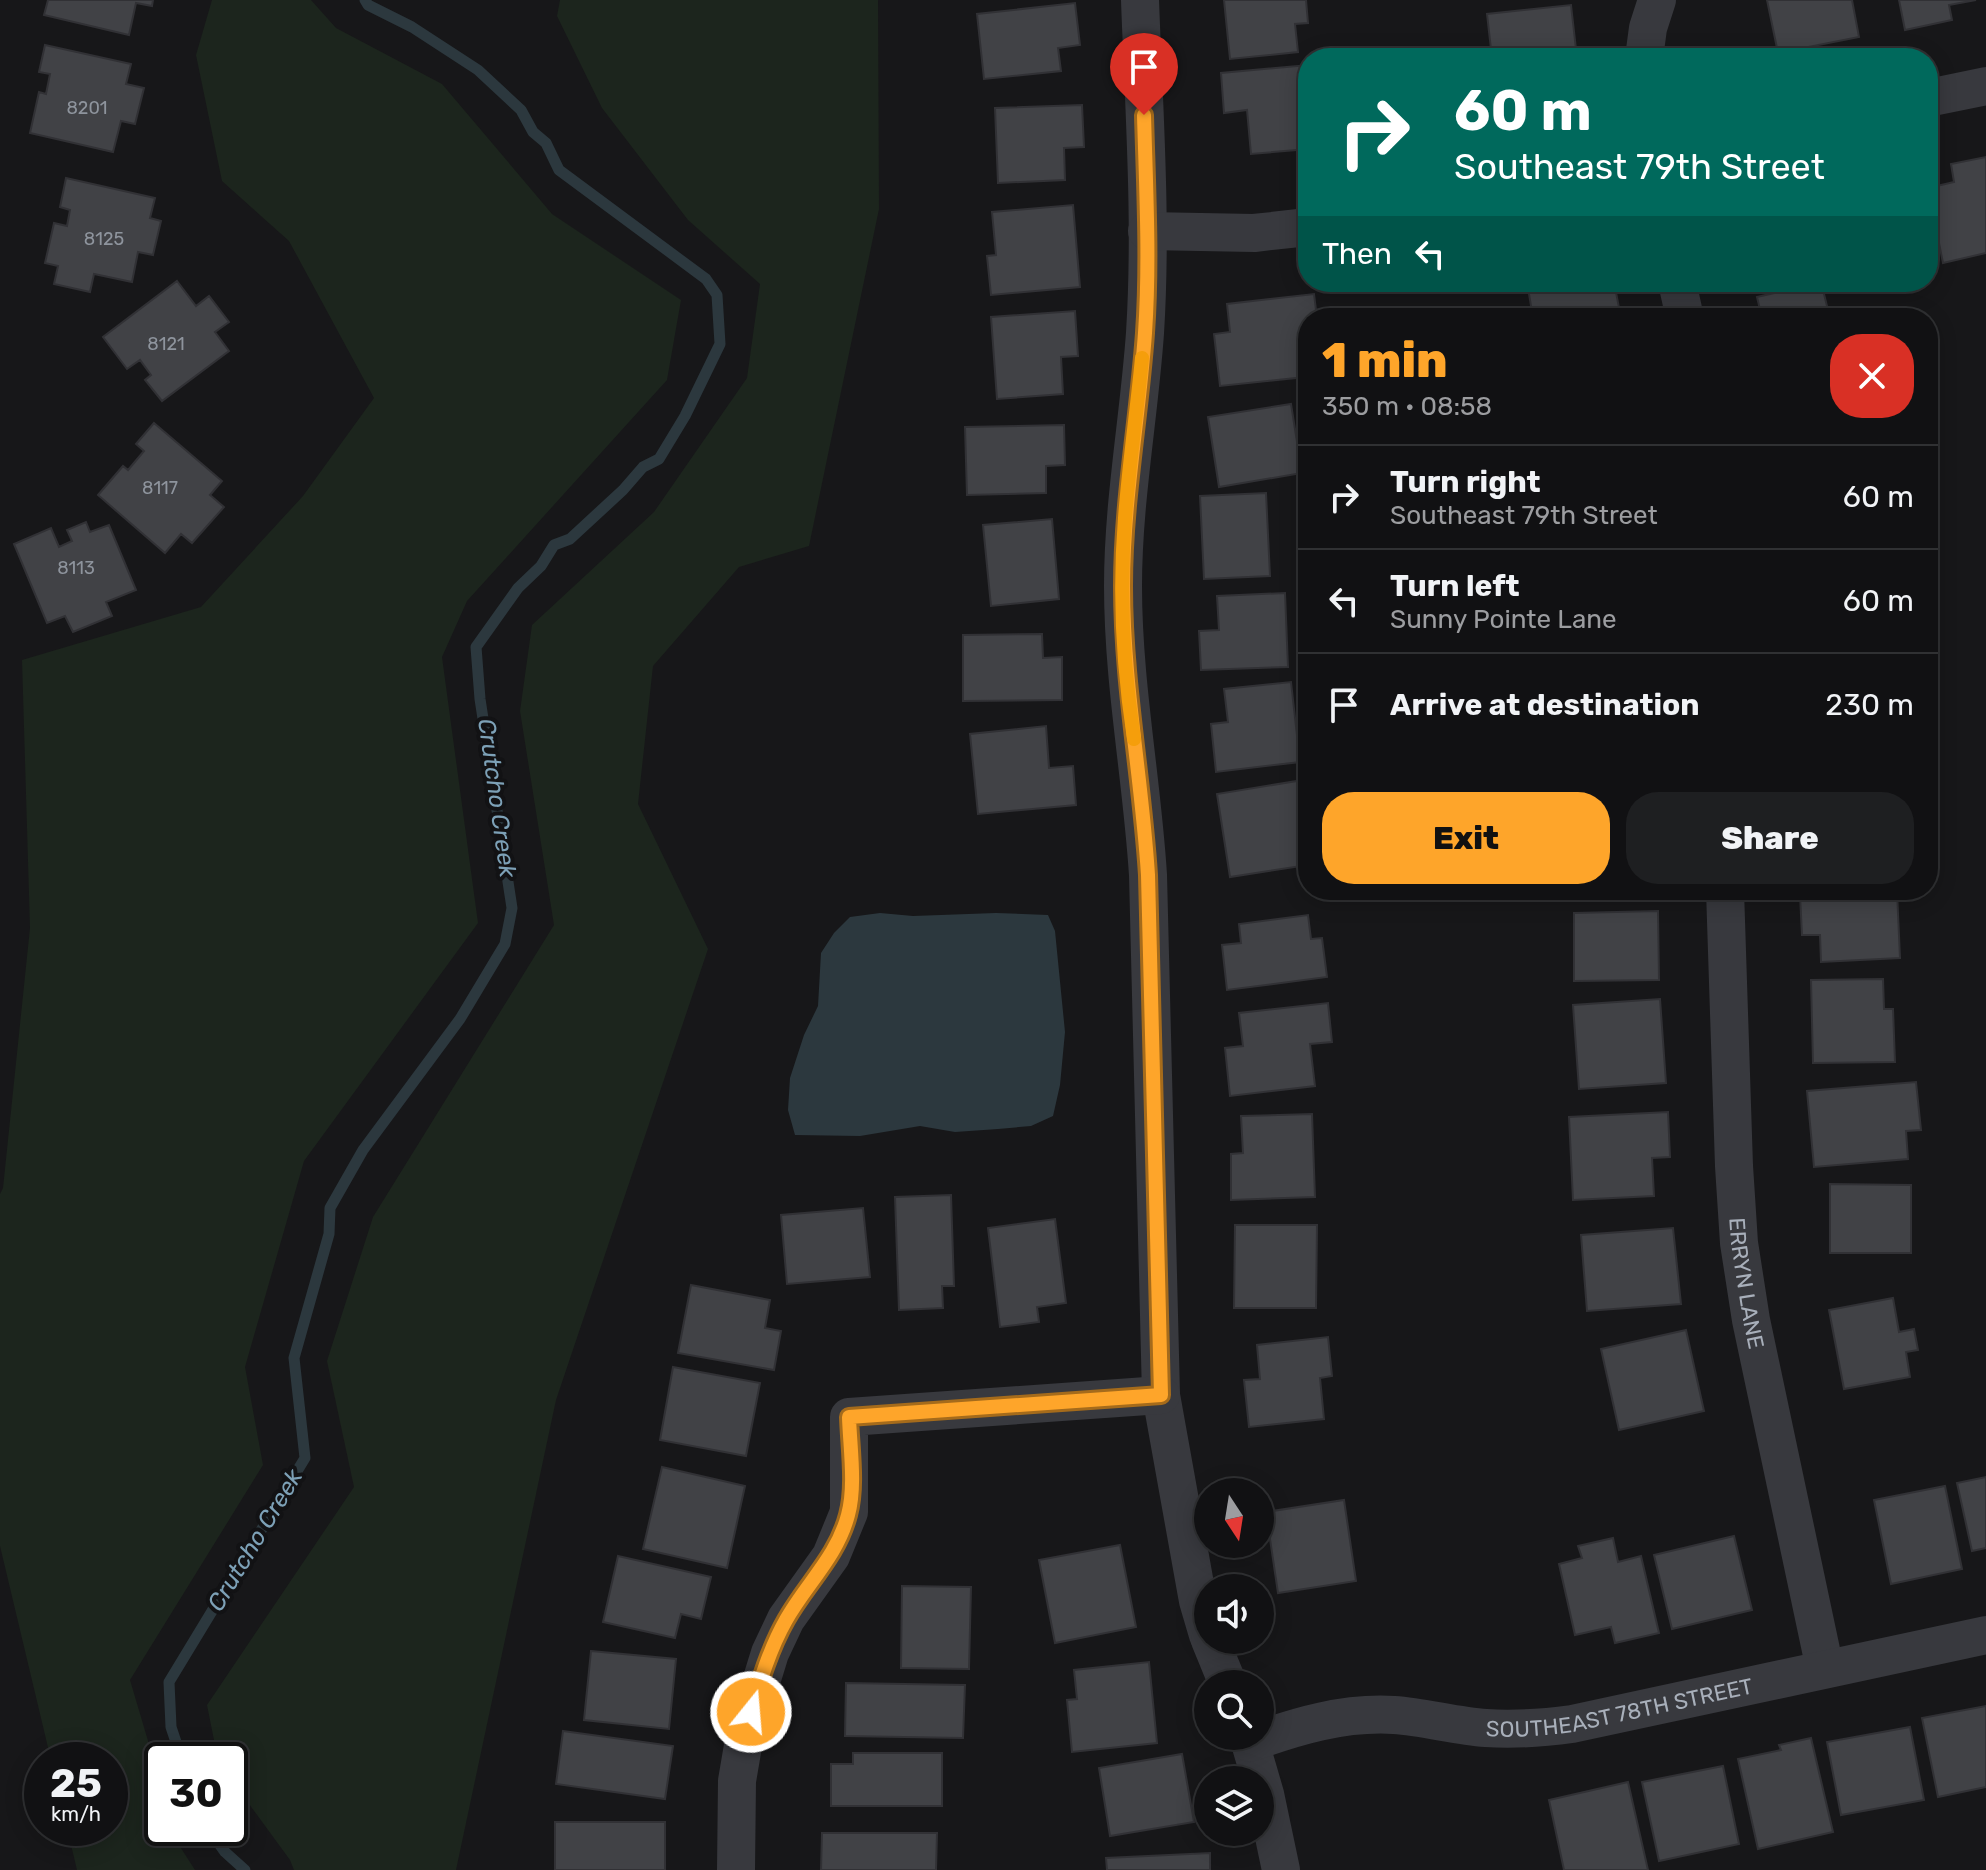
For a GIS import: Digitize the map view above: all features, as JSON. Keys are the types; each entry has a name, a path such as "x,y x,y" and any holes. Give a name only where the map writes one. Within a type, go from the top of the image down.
{"street":[{"path":"1140,0 1147,231 1145,332 1125,519 1123,585 1129,705 1145,823 1148,875 1161,1395 1194,1583"},
{"path":"1645,48 1657,0"},
{"path":"1938,96 1986,86"},
{"path":"1147,231 1254,233 1298,228"},
{"name":"ERRYN LANE","path":"1725,900 1739,1243 1751,1320 1825,1669"},
{"path":"736,1870 737,1781 745,1734 770,1653 786,1619 831,1556 846,1523 851,1480 849,1417 1161,1395"},
{"name":"SOUTHEAST 78TH STREET","path":"1274,1733 1343,1717 1393,1715 1483,1728 1526,1730 1572,1724 1986,1635"},
{"path":"1252,1750 1281,1870"}],"shaded area":[{"path":"212,0 311,0 336,28 442,84 552,214 681,300 667,380 467,601 442,657 478,923 304,1161 245,1367 263,1465 130,1680 148,1742 144,1742 144,1846 180,1846 195,1870 77,1870 71,1846 128,1846 128,1742 47,1742 0,1546 0,1194 30,928 22,660 201,607 303,496 374,398 289,241 222,181 196,55"},
{"path":"560,0 878,0 879,209 809,546 739,567 653,666 638,804 708,949 556,1400 456,1870 294,1870 248,1803 248,1742 214,1742 207,1705 354,1487 327,1361 373,1217 554,925 520,711 532,625 654,512 747,378 760,284 688,220 602,108 557,16"},
{"path":"880,913 913,916 1048,915 1055,931 1065,1032 1060,1085 1053,1116 1031,1126 998,1129 955,1132 920,1126 860,1136 795,1135 788,1110 790,1078 804,1035 818,1006 821,953 834,933 850,917"}],"building":[{"path":"48,0 153,0 152,6 136,3 129,35 44,15"},
{"path":"1224,0 1306,0 1308,23 1295,24 1298,52 1230,59"},
{"path":"1767,0 1852,0 1859,37 1803,48 1777,48"},
{"path":"1899,0 1976,0 1949,5 1952,20 1905,30"},
{"path":"1075,3 1080,45 1058,48 1061,71 984,79 977,14"},
{"path":"1571,5 1576,48 1491,48 1487,14"},
{"path":"45,45 131,64 126,84 144,88 135,124 121,121 113,152 30,133 39,92 46,94 50,74 39,72"},
{"path":"1298,66 1298,150 1251,154 1247,110 1224,113 1221,73"},
{"path":"1082,105 1084,147 1064,148 1065,180 998,183 995,108"},
{"path":"1986,157 1986,253 1943,263 1938,238 1938,186 1954,182 1951,164"},
{"path":"66,178 155,198 150,218 161,221 153,255 138,252 132,282 94,274 90,292 54,284 58,266 45,263 54,223 67,226 70,210 60,207"},
{"path":"1073,205 1080,287 991,295 987,256 996,255 992,212"},
{"path":"177,281 196,306 209,296 229,322 215,332 229,351 162,401 145,380 151,375 140,360 127,369 103,337"},
{"path":"1529,292 1616,292 1619,308 1531,308"},
{"path":"1778,292 1824,292 1828,308 1760,308 1757,297"},
{"path":"1314,294 1316,308 1298,308 1298,378 1220,386 1214,334 1230,332 1227,304"},
{"path":"1075,311 1078,356 1061,357 1063,394 997,399 991,317"},
{"path":"1291,404 1298,448 1298,474 1219,487 1208,417"},
{"path":"154,423 222,481 210,495 224,507 192,543 181,534 165,553 98,495 123,466 128,470 144,451 136,444"},
{"path":"1064,425 1065,465 1046,466 1046,493 967,495 965,427"},
{"path":"1266,493 1270,576 1204,579 1200,496"},
{"path":"1052,519 1059,599 991,606 983,525"},
{"path":"86,522 90,532 109,525 136,590 106,602 112,616 73,632 65,616 47,623 14,544 51,528 59,547 72,541 67,530"},
{"path":"1285,593 1288,667 1201,670 1199,631 1219,630 1217,596"},
{"path":"1042,634 1043,658 1062,657 1062,700 963,701 963,635"},
{"path":"1291,682 1298,762 1216,772 1211,724 1228,722 1224,689"},
{"path":"1046,726 1049,768 1073,766 1076,805 978,814 970,734"},
{"path":"1297,781 1298,867 1230,877 1217,794"},
{"path":"1800,900 1897,900 1900,958 1821,962 1820,935 1802,935"},
{"path":"1658,911 1659,980 1574,981 1574,913"},
{"path":"1308,915 1311,939 1322,938 1327,977 1227,990 1222,945 1241,943 1239,924"},
{"path":"1883,979 1884,1009 1893,1009 1895,1062 1813,1063 1811,980"},
{"path":"1660,999 1666,1083 1579,1089 1573,1005"},
{"path":"1328,1003 1332,1042 1310,1044 1315,1086 1230,1096 1225,1048 1243,1046 1239,1013"},
{"path":"1916,1082 1921,1130 1906,1131 1908,1159 1814,1167 1807,1091"},
{"path":"1668,1112 1670,1157 1652,1158 1654,1196 1573,1200 1569,1117"},
{"path":"1312,1114 1315,1197 1231,1200 1231,1154 1243,1153 1241,1116"},
{"path":"1830,1184 1911,1185 1911,1253 1830,1253"},
{"path":"951,1195 954,1286 942,1286 943,1308 899,1310 895,1197"},
{"path":"863,1208 870,1277 787,1284 781,1215"},
{"path":"1055,1219 1066,1303 1037,1307 1039,1322 1000,1327 988,1228"},
{"path":"1235,1225 1317,1225 1316,1308 1234,1308"},
{"path":"1673,1228 1681,1304 1587,1311 1581,1235"},
{"path":"691,1285 770,1300 765,1328 781,1331 774,1370 678,1353"},
{"path":"1893,1298 1899,1332 1914,1329 1918,1350 1906,1352 1910,1377 1844,1389 1829,1310"},
{"path":"1686,1330 1704,1411 1619,1430 1601,1349"},
{"path":"1328,1337 1332,1376 1320,1378 1324,1419 1249,1427 1244,1380 1260,1379 1257,1345"},
{"path":"673,1367 760,1383 746,1456 660,1440"},
{"path":"662,1467 745,1486 727,1568 643,1549"},
{"path":"1986,1477 1986,1548 1972,1551 1957,1483"},
{"path":"1945,1486 1962,1569 1891,1584 1874,1500"},
{"path":"1344,1500 1356,1581 1278,1593 1273,1558 1274,1511"},
{"path":"1734,1536 1752,1610 1672,1629 1654,1555"},
{"path":"1613,1538 1618,1562 1641,1556 1659,1633 1615,1643 1611,1627 1575,1635 1559,1564 1582,1558 1578,1546"},
{"path":"1120,1545 1136,1627 1055,1643 1039,1560"},
{"path":"618,1556 711,1577 701,1619 681,1614 675,1638 603,1622"},
{"path":"902,1586 971,1587 969,1669 901,1668"},
{"path":"591,1651 676,1659 669,1729 584,1720"},
{"path":"1149,1662 1157,1743 1072,1752 1067,1700 1077,1699 1074,1670"},
{"path":"846,1683 965,1685 963,1738 845,1736"},
{"path":"1986,1706 1986,1787 1938,1797 1922,1718"},
{"path":"1910,1727 1924,1800 1841,1815 1827,1742"},
{"path":"563,1731 673,1746 665,1799 556,1784"},
{"path":"1811,1738 1833,1832 1758,1849 1738,1759 1781,1750 1779,1745"},
{"path":"853,1753 942,1753 942,1806 831,1806 831,1764 853,1764"},
{"path":"1182,1754 1194,1822 1110,1836 1099,1768"},
{"path":"1723,1766 1739,1844 1659,1861 1642,1782"},
{"path":"1628,1782 1648,1870 1564,1870 1549,1800"},
{"path":"555,1822 665,1822 665,1870 555,1870"},
{"path":"822,1833 937,1833 936,1870 821,1870"},
{"path":"1210,1853 1210,1870 1107,1870 1106,1858"}],"waterway":[{"name":"Crutcho Creek","path":"176,1742 171,1727 169,1682 305,1458 294,1358 329,1234 330,1208 363,1150 460,1019 505,944 512,908 480,699 476,647 518,588 541,566 554,545 570,539 643,467 659,459 685,416 720,344 717,295 706,279 559,170 546,143 533,132 521,110 478,70 412,27 368,5 365,0"},
{"name":"Crutcho Creek","path":"221,1846 245,1870"}],"slow traffic":[{"path":"1134,739 1124,637 1123,585 1125,519 1142,358"}],"route":[{"path":"751,1712 770,1653 786,1619 831,1556 849,1512 849,1417 1161,1395 1148,875 1145,823 1129,705 1123,585 1125,519 1145,332 1147,231 1144,115"}]}
